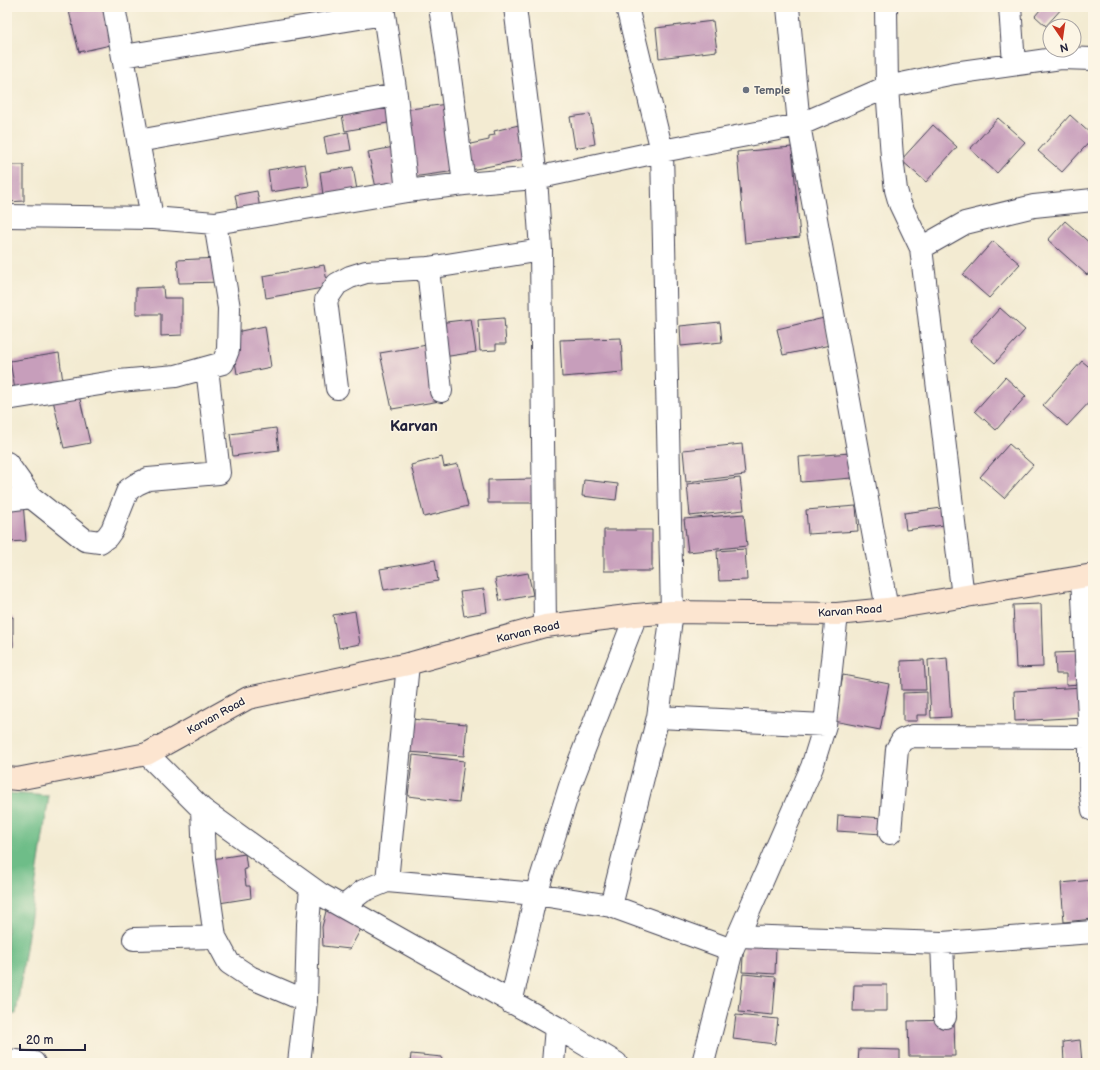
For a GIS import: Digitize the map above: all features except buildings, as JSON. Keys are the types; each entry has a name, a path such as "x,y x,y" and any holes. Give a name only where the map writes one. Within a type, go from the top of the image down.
{"street":[{"path":"114,7 152,218"},
{"path":"440,7 448,54 464,184"},
{"path":"515,7 536,178 541,250 545,626"},
{"path":"611,906 658,717 672,612 662,151 627,7"},
{"path":"788,7 799,125 887,609"},
{"path":"886,7 887,87 896,190 900,204 921,248 963,597"},
{"path":"1010,7 1014,64"},
{"path":"123,56 383,10 396,95 407,191"},
{"path":"7,216 152,218 215,222 407,191 464,184 536,178 662,151 799,125 887,87 954,73 1014,64 1061,58 1093,60"},
{"path":"138,140 396,95"},
{"path":"921,248 966,223 1034,206 1093,200"},
{"path":"7,399 119,381 176,376 223,363 228,350 229,308 215,222"},
{"path":"337,388 326,300 337,284 350,277 366,272 428,268 541,250"},
{"path":"428,268 441,391"},
{"path":"7,463 31,497 85,540 100,542 107,537 112,530 128,490 137,484 148,480 219,473 207,368"},
{"path":"7,500 31,497"},
{"path":"1087,576 1090,789 1093,810"},
{"name":"Karvan Road","path":"7,778 17,779 147,754 248,698 408,664 545,626 672,612 837,614 887,609 1087,576"},
{"path":"703,1063 735,943 812,768 825,725 837,614"},
{"path":"511,1003 536,894 571,783 636,615"},
{"path":"386,881 408,664"},
{"path":"658,717 825,725"},
{"path":"890,833 897,749 902,740 913,736 1090,737"},
{"path":"147,754 202,809 311,888 511,1003 556,1027 616,1063"},
{"path":"202,809 204,858 214,937 228,963 250,977 306,1001"},
{"path":"344,907 363,891 386,881 536,894 611,906 735,943 942,943 1093,932"},
{"path":"300,1063 306,1001 308,924 311,888"},
{"path":"134,939 214,937"},
{"path":"942,943 945,1017"},
{"path":"553,1063 556,1027"},
{"path":"7,1060 34,1063"}],"green space":[{"path":"7,793 49,796 16,1014 7,1015"}],"place":[{"name":"Temple","path":"746,90"}],"district":[{"name":"Karvan","path":"414,426"}]}
